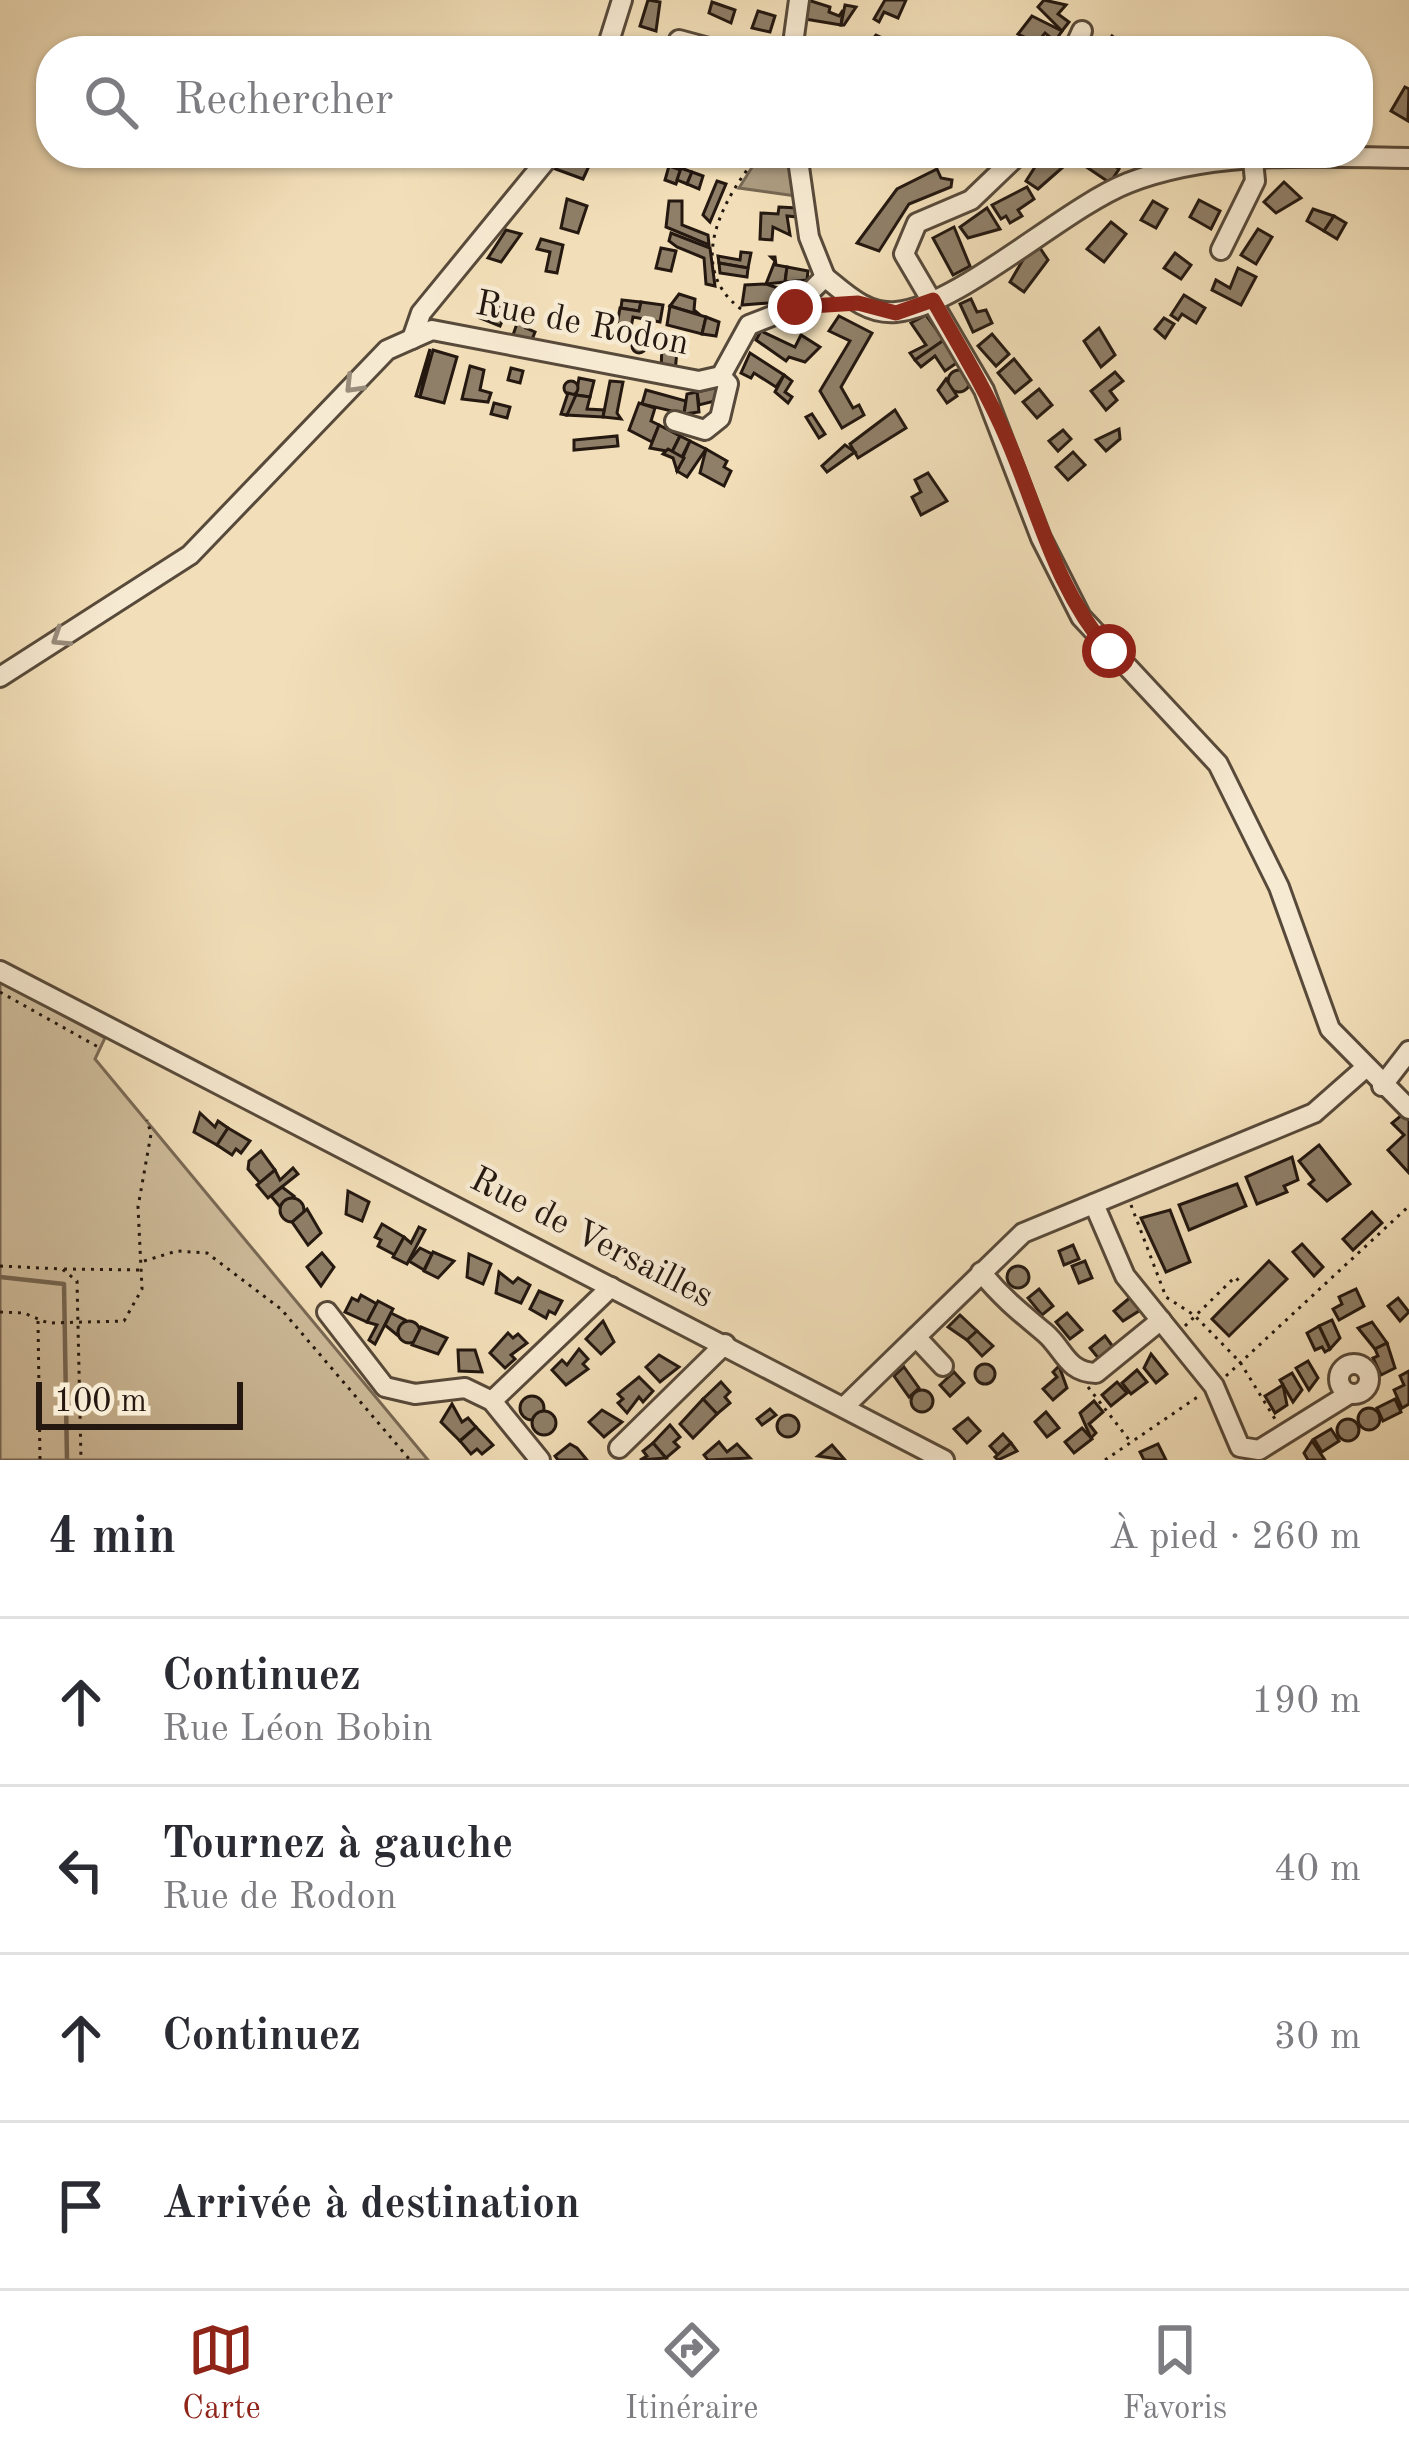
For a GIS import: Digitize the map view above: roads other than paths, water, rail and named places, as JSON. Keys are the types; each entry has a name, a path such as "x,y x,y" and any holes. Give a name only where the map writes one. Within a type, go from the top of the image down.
{"street":[{"path":"611,36 622,0"},
{"path":"794,36 799,0"},
{"path":"1080,36 1082,31"},
{"path":"1373,158 1409,158"},
{"path":"0,676 190,555 387,350 412,338 421,313 540,168"},
{"path":"799,168 809,237 824,278 862,306 896,313 933,300 1125,184 1182,168"},
{"path":"1004,168 971,200 917,223 904,254 985,390 1041,538 1081,617 1184,725 1239,796 1280,887 1313,994 1330,1029 1364,1069 1409,1109"},
{"path":"1221,250 1255,181 1253,168"},
{"name":"Rue de Rodon","path":"412,338 432,330 699,381 721,376 757,320 795,307 824,278"},
{"path":"675,421 705,430 720,418 728,384 721,376"},
{"name":"Rue de Versailles","path":"0,971 944,1460"},
{"path":"1382,1086 1409,1051"},
{"path":"845,1406 1023,1233 1314,1113 1364,1069"},
{"path":"1094,1204 1119,1266 1214,1386 1240,1447 1259,1450 1348,1394"},
{"path":"981,1273 1015,1313 1049,1336 1069,1364 1087,1373 1096,1373 1168,1327"},
{"path":"492,1401 611,1287"},
{"path":"327,1312 385,1387 415,1394 464,1388 492,1401 540,1460"},
{"path":"916,1336 943,1366"},
{"path":"619,1448 725,1344"}],"waterway":[{"path":"0,1277 64,1284 67,1460"}]}
